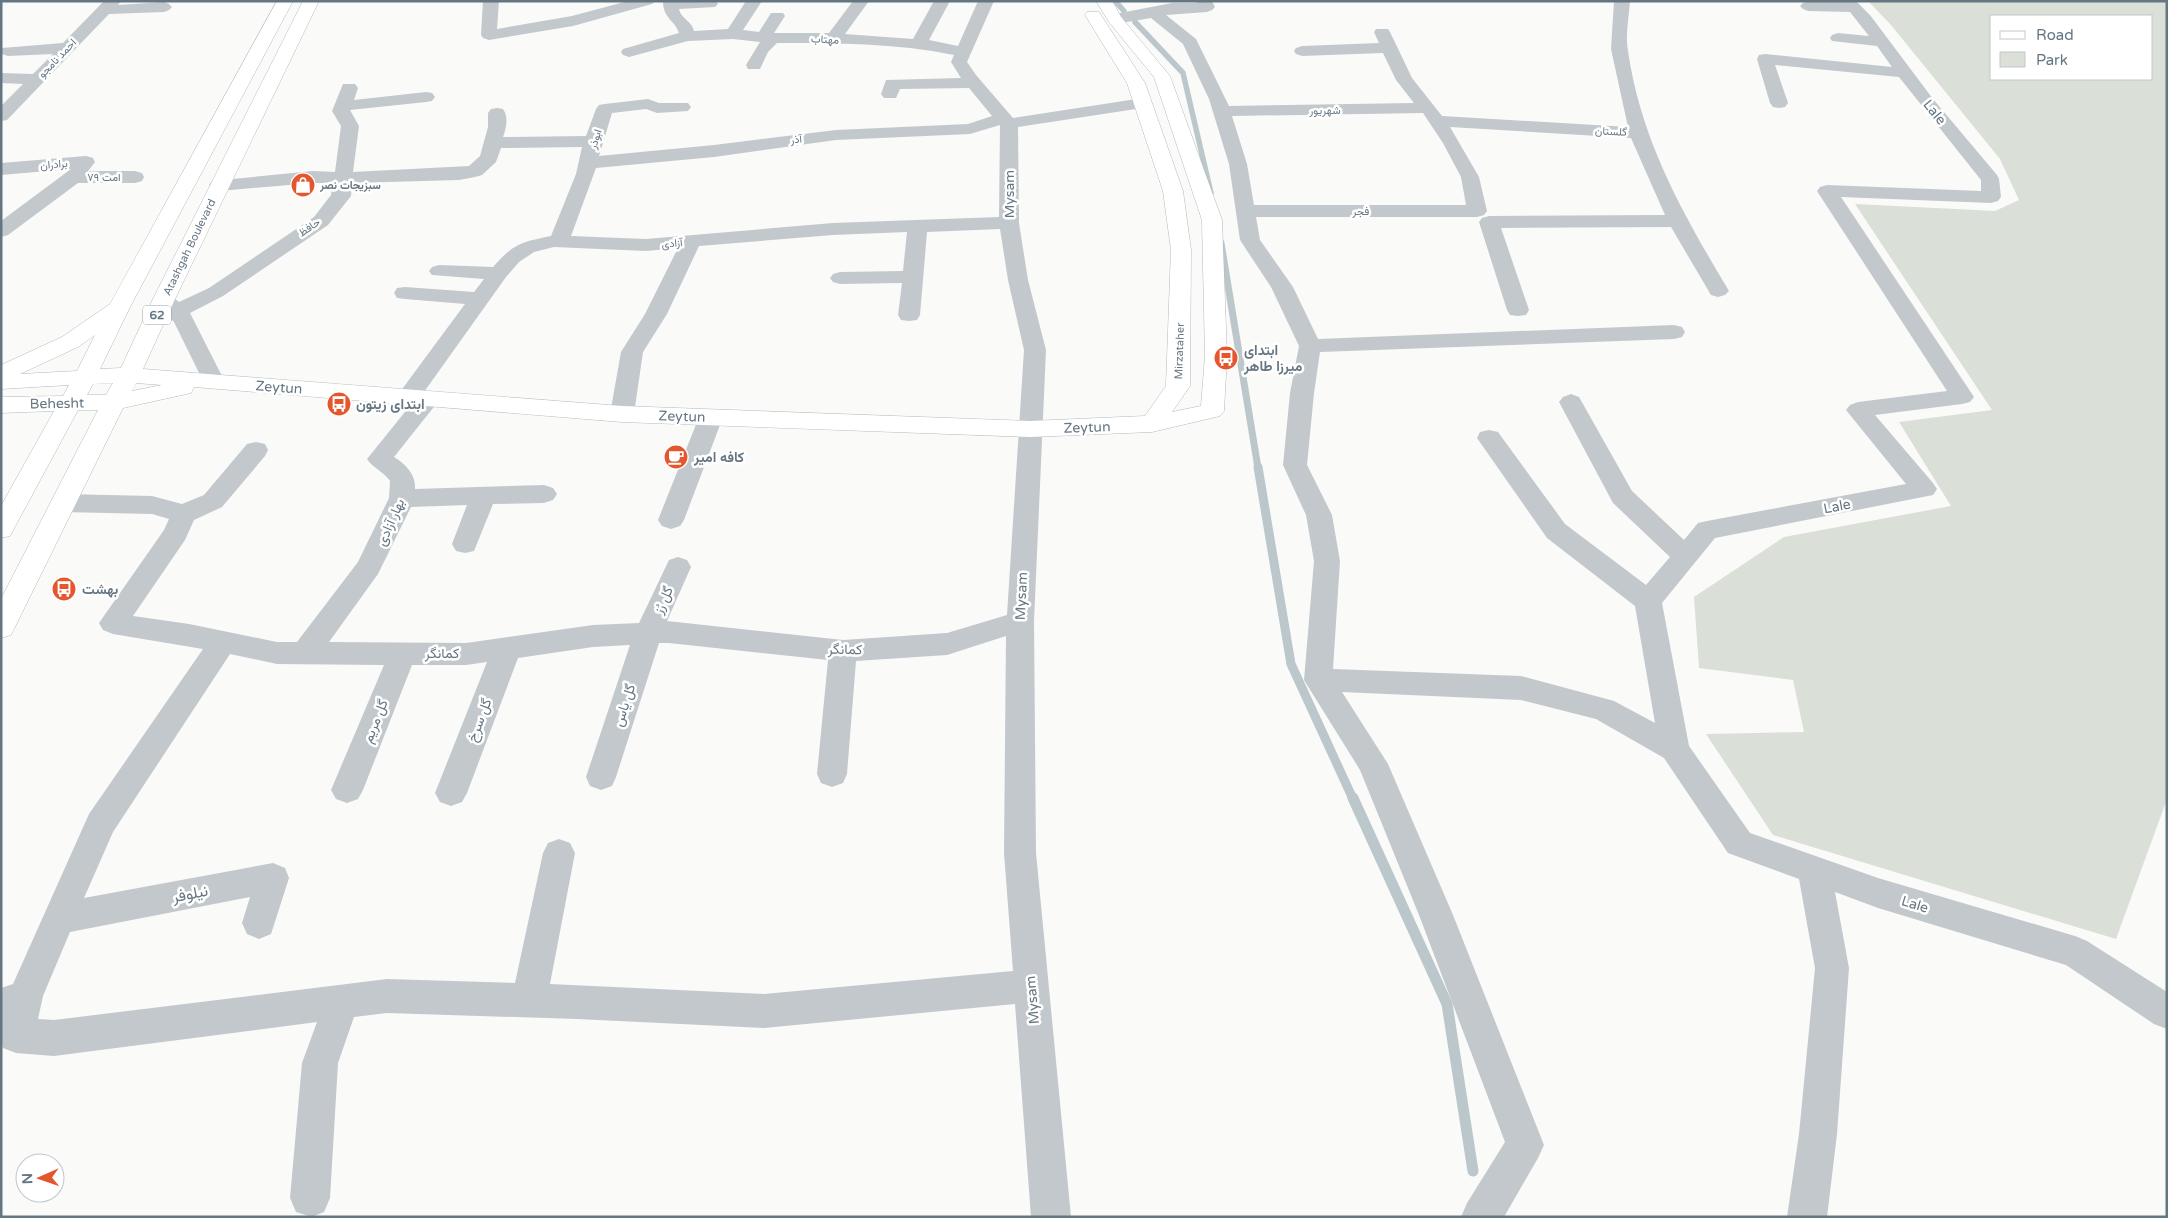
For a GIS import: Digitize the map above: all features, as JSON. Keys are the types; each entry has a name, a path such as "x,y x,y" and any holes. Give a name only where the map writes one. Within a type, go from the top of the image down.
{"main road":[{"name":"62","path":"1,529 285,1"},
{"name":"Atashgah Boulevard","path":"1,627 114,402 170,306 219,185 311,1"},
{"name":"Mirzataher","path":"1085,1 1136,83 1173,190 1182,250 1178,386 1152,424"},
{"path":"1104,1 1115,19 1162,76 1212,220 1216,356 1212,411 1152,424"},
{"path":"1,374 70,342 119,307"},
{"name":"Zeytun","path":"129,375 622,414 1030,429 1152,424"},
{"name":"Behesht","path":"1,382 129,375"},
{"name":"Zeytun","path":"114,402 214,382"},
{"name":"Behesht","path":"1,405 114,402"}],"street":[{"path":"491,1 489,35 554,24 599,8 647,1"},
{"path":"733,34 754,1"},
{"path":"833,39 861,1"},
{"path":"909,48 942,1"},
{"path":"986,1 959,62 1006,121"},
{"path":"1115,19 1172,8 1207,7 1204,1"},
{"path":"1622,1 1619,49 1638,133"},
{"path":"629,52 687,36 686,28 674,20 671,3 710,4"},
{"path":"1808,6 1851,5"},
{"name":"Lale","path":"1851,5 1882,42 1927,103 1990,179 1992,197 1827,191 1962,397 1858,410 1924,489 1707,530 1648,601 1675,749 1739,843 1878,893 2075,952 2167,1012"},
{"path":"109,6 164,7"},
{"name":"احمد نامجو","path":"1,116 109,6"},
{"path":"1154,13 1190,42 1218,99 1238,164 1250,240 1282,287 1310,346 1302,393 1295,465 1319,515 1326,561 1318,680 1373,764 1436,915 1525,1145 1481,1217"},
{"path":"754,65 777,16"},
{"path":"554,24 554,43"},
{"path":"1382,32 1404,80 1432,115"},
{"name":"مهتاب","path":"687,36 733,34 833,39 963,52"},
{"path":"1838,38 1882,42"},
{"path":"854,57 860,41"},
{"path":"8,51 66,48"},
{"path":"1302,51 1390,48"},
{"path":"1779,103 1765,59 1905,73"},
{"path":"1,78 37,78"},
{"path":"890,94 892,84 974,83"},
{"name":"حافظ","path":"170,306 216,292 321,221 341,196 350,126 341,111 346,97 426,97"},
{"name":"ابوذر","path":"559,242 588,163 593,141 605,109 648,104 656,108 682,107"},
{"name":"آذر","path":"588,163 714,151 836,135 895,134 970,129 1006,121 1112,110 1143,104"},
{"name":"شهریور","path":"1222,111 1432,115"},
{"path":"219,185 313,177 343,178 459,174 475,171 489,158 497,126 497,113"},
{"name":"گلستان","path":"1432,115 1638,133 1677,220 1718,291"},
{"name":"فجر","path":"1246,211 1477,211 1470,177 1452,143 1432,115"},
{"name":"Mysam","path":"1006,121 1009,223 1018,280 1035,350 1020,621 1020,853 1051,1217"},
{"path":"492,143 593,141"},
{"name":"برادران","path":"1,169 86,162 74,177"},
{"path":"1,231 74,177"},
{"name":"۷۹ امت","path":"74,177 135,177"},
{"path":"1518,310 1489,222 1677,220"},
{"name":"آزادی","path":"419,397 499,273 512,258 527,248 554,241 646,245 833,228 1009,223"},
{"path":"909,315 918,226"},
{"path":"622,414 632,352 656,314 692,241"},
{"path":"439,271 499,273"},
{"path":"840,278 913,276"},
{"path":"405,293 481,299"},
{"path":"170,306 184,319 214,382"},
{"path":"1310,346 1674,332"},
{"name":"بهار آزادی","path":"305,653 339,610 369,567 402,498 404,480 393,467 379,459 419,397"},
{"path":"1571,402 1622,496 1685,556"},
{"path":"671,520 711,417"},
{"path":"1489,438 1556,532 1648,601"},
{"path":"63,503 152,506 184,514 213,501 256,450"},
{"path":"402,498 544,494"},
{"path":"465,544 482,497"},
{"name":"کمانگر","path":"184,514 176,533 113,622 277,653 466,654 593,636 669,632 843,651 947,644 1020,621"},
{"name":"گل رُز","path":"648,633 678,567"},
{"name":"گل یاس","path":"601,777 648,633"},
{"path":"223,642 100,824 60,918 13,1000 16,1035 54,1038 387,996 764,1011 1031,986"},
{"name":"گل سرخ","path":"451,793 507,648"},
{"path":"832,774 843,651"},
{"name":"گل مریم","path":"347,790 403,653"},
{"path":"1318,680 1521,688 1604,709 1675,749"},
{"path":"530,1001 559,853"},
{"path":"1807,1217 1818,1134 1832,968 1814,870"},
{"name":"نیلوفر","path":"60,918 273,878 259,923"},
{"path":"310,1198 320,1063 342,1002"}],"green space":[{"path":"1868,1 2167,1 2167,799 2116,939 1773,835 1706,734 1804,732 1793,680 1699,668 1694,597 1784,537 1951,506 1899,422 1992,410 1855,204 1995,211 2019,200 2000,159 1891,25"}],"waterway":[{"path":"1115,1 1124,11"},
{"path":"1135,22 1183,73 1211,193"},
{"path":"1221,243 1258,468"},
{"path":"1258,467 1291,664 1353,799"},
{"path":"1353,798 1447,1004 1473,1171"}],"place":[{"name":"سبزیجات نصر","path":"303,185"},
{"name":"ابتدای میرزا طاهر","path":"1226,358"},
{"name":"ابتدای زیتون","path":"339,404"},
{"name":"کافه امیر","path":"676,457"},
{"name":"بهشت","path":"64,589"}]}
